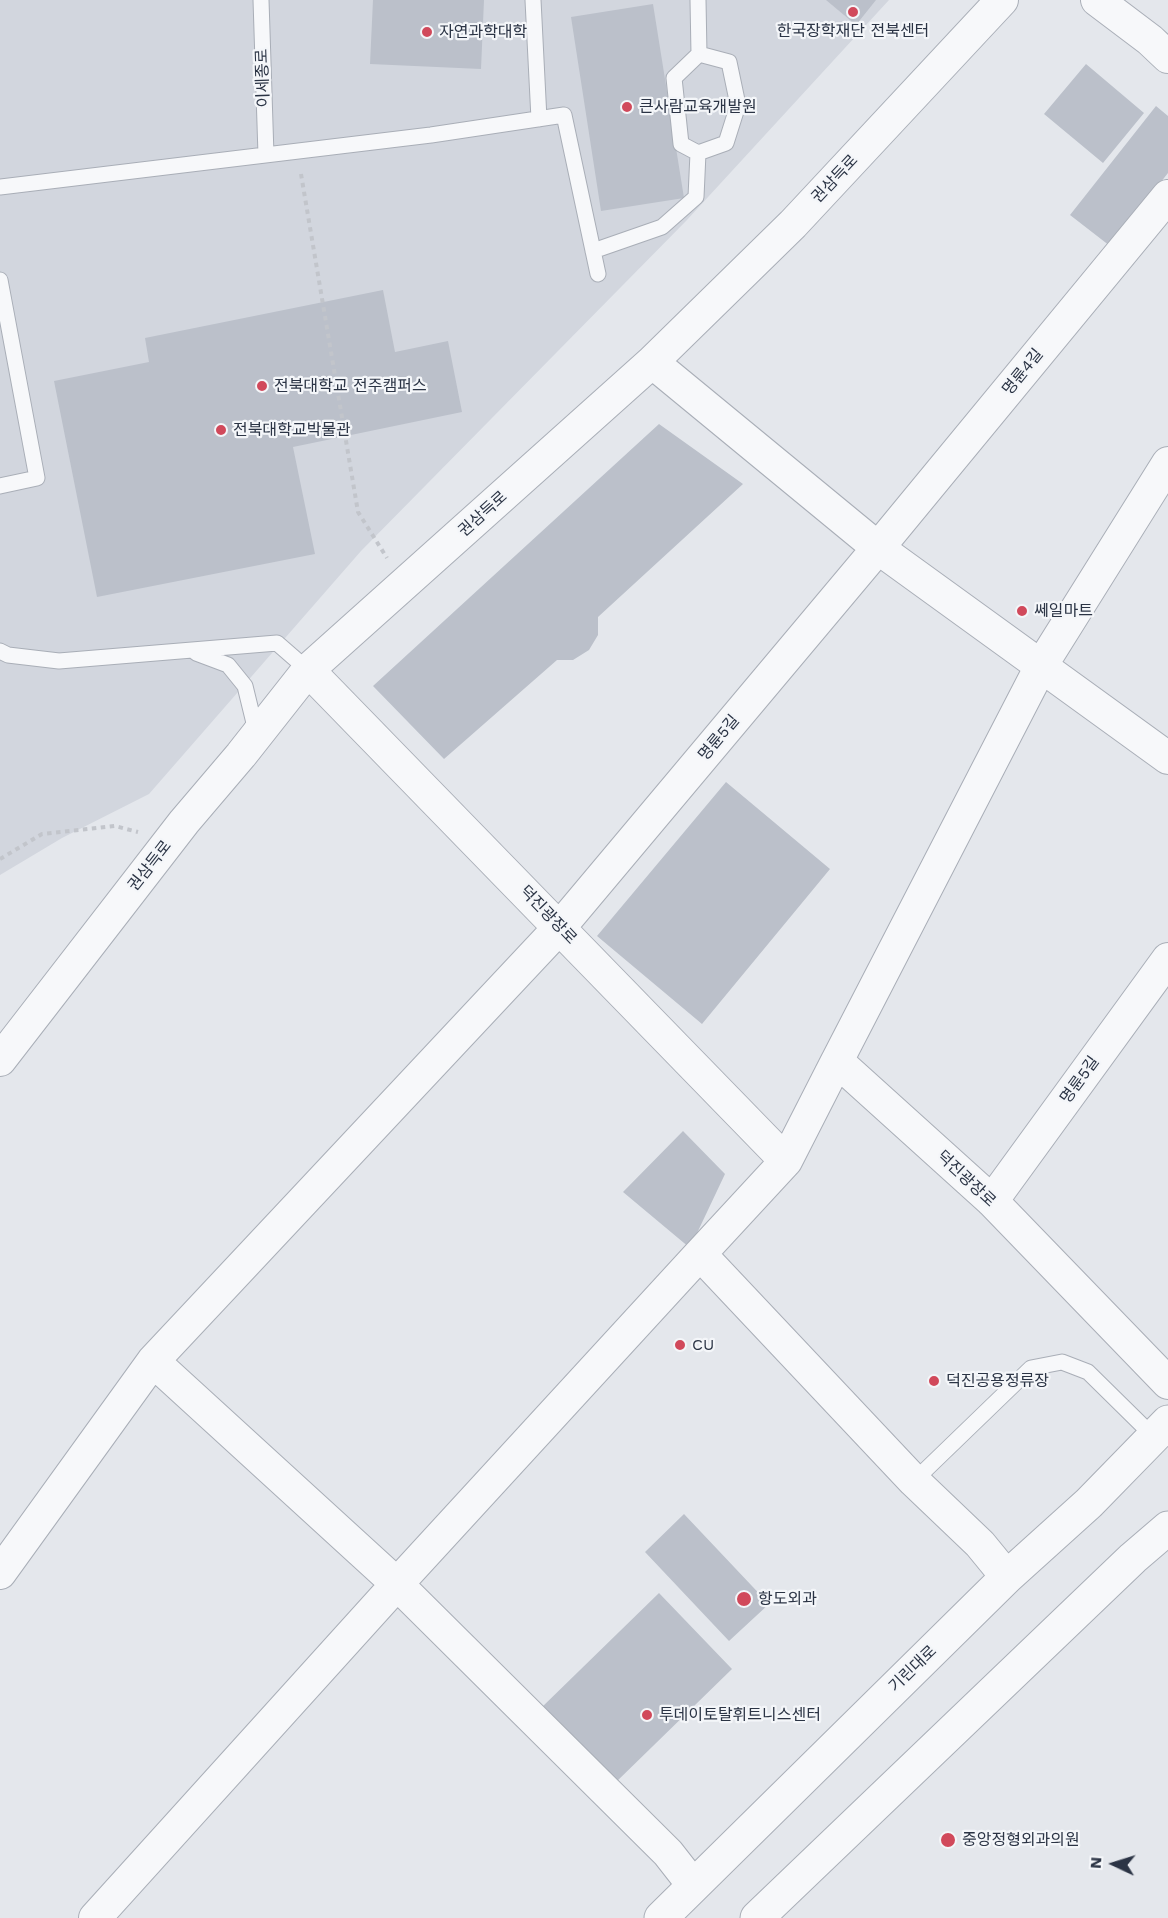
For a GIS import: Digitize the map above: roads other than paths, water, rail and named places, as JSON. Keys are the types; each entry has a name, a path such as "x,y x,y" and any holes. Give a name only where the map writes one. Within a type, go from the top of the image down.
{"street":[{"name":"권삼득로","path":"0,1060 184,822 241,755 308,670 652,362 793,224 1002,0"},
{"path":"1097,0 1168,57"},
{"name":"명륜4길","path":"878,549 1168,196"},
{"path":"652,362 878,549 1168,758"},
{"path":"95,1918 397,1584 786,1161 1041,666 1168,463"},
{"name":"명륜5길","path":"0,1573 153,1361 560,927 878,549"},
{"name":"덕진광장로","path":"308,670 786,1161"},
{"name":"명륜5길","path":"992,1202 1168,959"},
{"name":"덕진광장로","path":"837,1061 992,1202 1168,1383"},
{"path":"700,1254 914,1481 980,1544 1007,1577"},
{"path":"153,1361 397,1584 668,1852 693,1885"},
{"name":"기린대로","path":"661,1918 1007,1577 1163,1439"},
{"path":"757,1918 1168,1527"}],"lane":[{"name":"이세종로","path":"261,0 266,155"},
{"path":"533,0 539,119"},
{"path":"698,0 699,54 674,78 681,144 698,153 726,143 738,105 729,62 699,54"},
{"path":"0,188 493,127 564,115 598,274"},
{"path":"593,251 662,227 696,197 698,153"},
{"path":"0,280 37,478 0,486"},
{"path":"0,651 8,655 59,661 277,643 308,670"},
{"path":"190,651 228,665 245,686 254,723 241,755"},
{"path":"914,1481 1031,1368 1062,1362 1088,1372 1163,1439"}],"place":[{"name":"한국장학재단 전북센터","path":"853,12"},
{"name":"자연과학대학","path":"427,32"},
{"name":"큰사람교육개발원","path":"627,107"},
{"name":"전북대학교 전주캠퍼스","path":"262,386"},
{"name":"전북대학교박물관","path":"221,430"},
{"name":"쎄일마트","path":"1022,611"},
{"name":"CU","path":"680,1345"},
{"name":"덕진공용정류장","path":"934,1381"},
{"name":"항도외과","path":"744,1599"},
{"name":"투데이토탈휘트니스센터","path":"647,1715"},
{"name":"중앙정형외과의원","path":"948,1840"}]}
